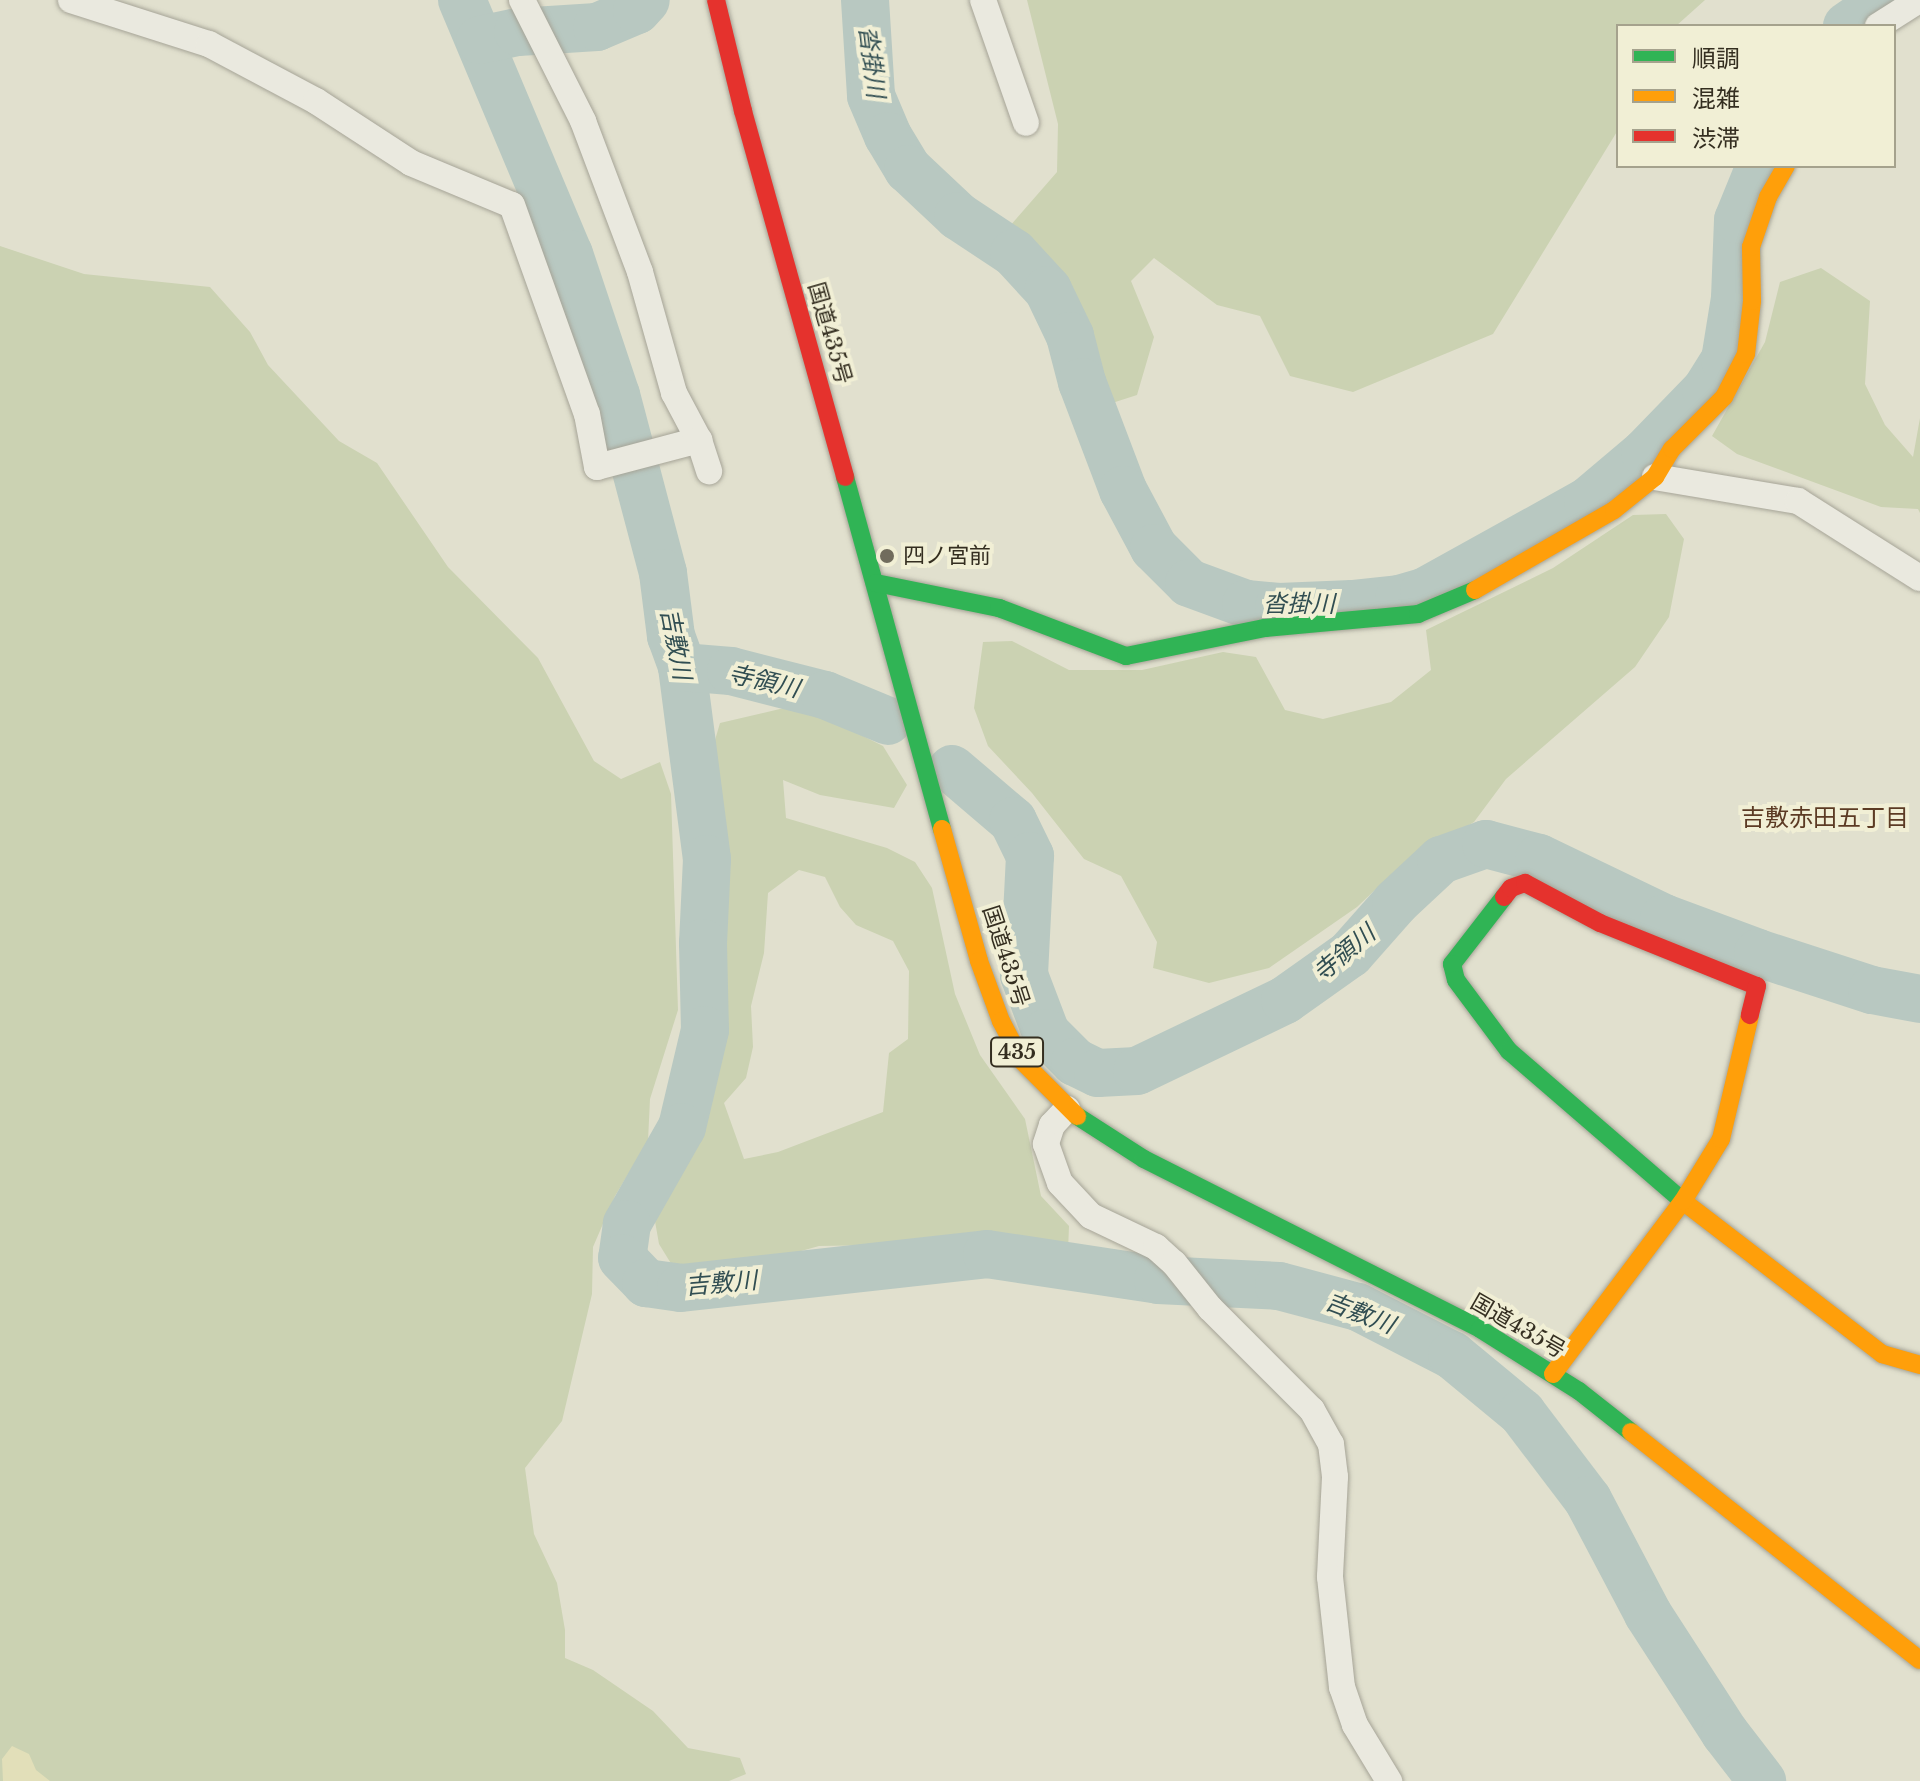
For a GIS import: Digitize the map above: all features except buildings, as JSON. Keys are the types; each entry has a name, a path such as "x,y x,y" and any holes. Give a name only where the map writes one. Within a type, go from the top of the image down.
{"main road":[{"name":"国道435号","path":"716,0 743,111 979,961 1001,1021 1022,1061 1067,1109 1144,1159 1480,1329 1579,1391 1920,1660"},
{"path":"876,583 999,608 1126,656 1265,628 1418,614 1467,595 1614,510 1655,477 1672,449 1724,397 1746,354 1752,301 1751,247 1768,197 1785,168"},
{"path":"1553,1374 1683,1201 1721,1139 1757,986 1600,923 1525,883 1511,888 1452,964 1456,980 1509,1051 1683,1201 1882,1354 1920,1365"}],"street":[{"path":"71,0 209,44 316,101 411,163 512,205 587,414 597,467 687,444"},
{"path":"983,0 1026,123"},
{"path":"1881,24 1919,0"},
{"path":"526,10 583,121 640,272 687,444 709,471"},
{"path":"1655,477 1798,501 1920,578"},
{"path":"1067,1109 1052,1125 1046,1144 1060,1183 1091,1216 1156,1247 1174,1263 1210,1308 1312,1410 1331,1444 1335,1477 1330,1577 1342,1687 1355,1725 1389,1781"}],"green space":[{"path":"1027,0 1705,0 1678,24 1616,24 1616,133 1493,334 1353,392 1290,376 1260,316 1217,305 1154,258 1131,281 1154,337 1137,395 1109,404 1059,275 1009,227 1057,172 1058,124"},
{"path":"0,246 84,274 210,287 250,332 268,365 339,441 377,463 448,567 538,658 594,761 621,779 660,762 671,794 678,1010 650,1099 648,1141 615,1196 593,1247 592,1294 562,1421 525,1468 534,1534 557,1583 565,1630 565,1658 593,1670 653,1711 688,1748 740,1758 746,1774 729,1781 0,1781"},
{"path":"1821,268 1870,301 1865,384 1885,425 1913,457 1920,418 1920,513 1918,509 1881,507 1737,454 1712,436 1765,342 1780,282"},
{"path":"1666,514 1684,539 1669,617 1635,667 1506,779 1474,822 1396,870 1357,907 1269,968 1209,983 1153,968 1157,942 1121,876 1084,859 1032,793 988,746 974,708 983,642 1012,641 1069,670 1142,670 1223,652 1256,657 1285,710 1323,719 1391,702 1431,670 1426,630 1553,568 1633,515"},
{"path":"784,708 817,713 883,746 907,785 894,808 820,795 783,780 786,818 887,848 915,862 932,888 955,994 980,1055 1025,1119 1041,1196 1069,1226 1068,1251 1045,1252 999,1243 819,1246 733,1270 675,1270 659,1244 653,1210 683,1167 705,1110 723,991 721,887 703,781 720,723","holes":["799,870 825,877 840,907 856,925 893,941 909,971 908,1039 889,1053 883,1112 778,1152 744,1159 724,1103 746,1078 753,1047 751,1006 764,953 768,893"]}],"sand":[{"path":"12,1746 29,1754 36,1770 50,1781 3,1781 2,1759"}],"waterway":[{"name":"吉敷川","path":"462,0 569,254 616,395 663,573 671,636 682,667 707,859 703,943 705,1030 682,1127 627,1224 622,1258 646,1283 681,1288 987,1254 1158,1280 1279,1286 1358,1307 1452,1355 1522,1413 1588,1500 1648,1614 1725,1733 1762,1781"},
{"name":"沓掛川","path":"480,40 518,32 597,27 637,10 646,0"},
{"name":"沓掛川","path":"865,0 871,96 888,136 908,169 958,216 1014,253 1048,290 1070,336 1082,382 1123,490 1154,548 1189,583 1246,604 1279,607 1352,604 1399,599 1424,592 1588,501 1645,453 1706,390 1725,360 1735,298 1738,220 1759,168"},
{"name":"沓掛川","path":"1850,24 1885,0"},
{"name":"寺領川","path":"682,667 731,671 825,695 888,721"},
{"name":"寺領川","path":"952,769 1013,821 1030,856 1024,975 1046,1033 1075,1062 1098,1073 1137,1071 1285,1000 1350,954 1396,902 1441,860 1486,844 1539,858 1664,918 1758,953 1872,990 1920,999"}],"traffic: fast":[{"path":"845,477 942,829"},
{"path":"876,583 999,608 1126,656 1265,628 1418,614 1475,590"},
{"path":"1504,897 1452,964 1456,980 1509,1051 1684,1202"},
{"path":"1077,1116 1144,1159 1480,1329 1579,1391 1631,1432"}],"traffic: slow":[{"path":"1475,590 1614,510 1655,477 1672,449 1724,397 1746,354 1752,301 1751,247 1768,197 1785,168"},
{"path":"942,829 979,961 1001,1021 1022,1061 1077,1116"},
{"path":"1553,1374 1683,1201 1721,1139 1750,1015"},
{"path":"1684,1202 1882,1354 1920,1365"},
{"path":"1631,1432 1920,1660"}],"traffic: jam":[{"path":"716,0 743,111 845,477"},
{"path":"1504,897 1511,888 1525,883 1600,923 1757,986 1750,1015"}],"place":[{"name":"四ノ宮前","path":"887,556"}],"district":[{"name":"吉敷赤田五丁目","path":"1825,818"}]}
